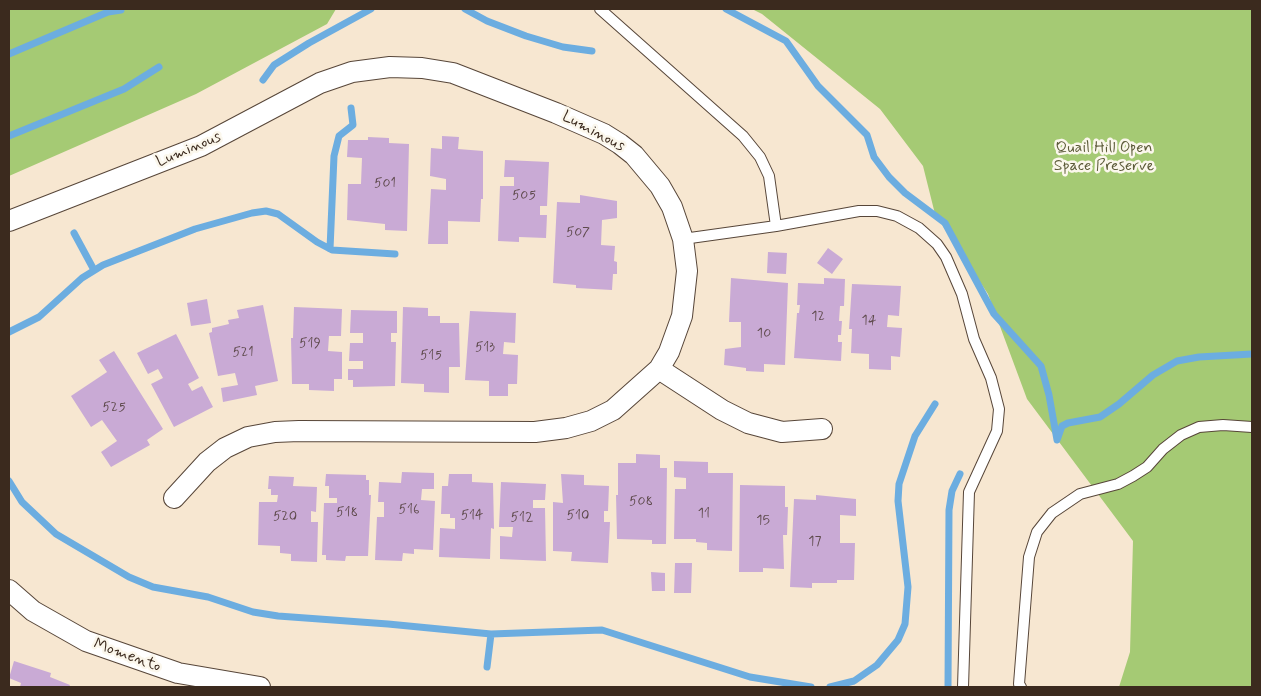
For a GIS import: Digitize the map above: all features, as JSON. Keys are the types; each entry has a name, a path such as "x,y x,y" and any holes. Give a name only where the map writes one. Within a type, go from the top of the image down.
{"street":[{"name":"Luminous","path":"9,221 201,146 304,90 330,78 365,70 405,67 436,70 486,84 577,122 620,144 634,155 660,186 672,207 683,239 687,271 683,311 675,337 659,369 613,410 591,421 566,428 526,432 299,431 275,432 248,437 225,448 208,462 174,498"},
{"path":"659,369 722,410 748,424 782,432 822,429"},
{"name":"Momento","path":"9,590 33,611 86,641 178,673 260,687"}],"lane":[{"path":"600,9 744,136 760,157 769,176 776,226"},
{"path":"683,239 776,226 858,211 877,211 897,216 918,228 937,244 954,271 974,340 991,378 1000,410 997,431 969,492 963,687"},
{"path":"1021,687 1029,557 1037,532 1052,512 1080,494 1118,484 1133,476 1175,440 1199,427 1223,425 1252,427"}],"green space":[{"path":"9,9 336,9 327,24 196,94 9,176"},
{"name":"Quail Hill Open Space Preserve","path":"752,9 1252,9 1252,687 1119,687 1130,652 1133,541 1027,399 988,294 935,214 923,166 880,109 762,14"}],"building":[{"path":"442,136 459,137 458,149 483,151 483,199 481,199 480,222 448,221 448,244 428,244 431,189 446,190 446,179 430,176 431,148 442,149"},
{"path":"368,137 389,138 389,143 409,144 407,231 385,230 385,224 347,220 348,184 361,184 362,158 347,157 348,140 368,140"},
{"path":"505,160 549,162 547,206 540,206 540,215 547,215 546,238 519,237 519,242 498,241 500,186 514,186 514,177 504,177"},
{"path":"580,195 617,201 617,218 602,220 601,245 615,246 614,261 617,262 617,274 613,274 612,290 576,288 576,285 553,283 557,202 580,203"},
{"path":"828,248 843,259 832,274 817,263"},
{"path":"768,252 787,253 786,274 767,273"},
{"path":"731,278 788,283 785,365 764,364 764,372 746,371 746,368 724,365 725,349 741,347 741,322 729,322"},
{"path":"824,278 845,279 844,306 840,306 839,321 842,321 841,335 838,335 838,342 842,342 841,361 794,358 797,313 799,313 800,305 797,305 798,283 824,284"},
{"path":"852,284 901,286 899,316 888,315 887,327 902,328 900,357 891,356 891,370 869,369 869,354 851,353 852,329 849,329"},
{"path":"207,299 211,323 191,326 187,303"},
{"path":"263,305 278,381 255,386 257,395 223,402 221,388 238,385 235,373 218,376 209,333 212,332 212,328 229,324 228,320 239,318 237,310"},
{"path":"294,307 342,309 341,336 329,336 328,351 342,352 342,379 334,379 334,391 309,390 309,384 292,384 291,338 293,338"},
{"path":"403,307 428,308 428,316 440,316 440,323 459,323 460,367 449,367 449,393 424,392 424,384 401,383"},
{"path":"351,310 397,311 397,333 391,333 391,342 396,342 395,386 353,387 353,380 348,380 348,369 363,369 363,361 349,361 350,343 363,343 363,333 350,333"},
{"path":"470,311 516,313 515,343 504,342 503,354 518,355 517,384 508,384 508,396 489,396 489,381 465,380"},
{"path":"176,334 199,378 188,384 192,391 202,386 213,407 174,427 151,384 163,378 158,369 148,374 137,353"},
{"path":"114,351 163,429 147,440 150,445 111,467 101,452 117,441 102,420 91,427 71,396 107,372 99,360"},
{"path":"636,454 660,455 660,468 667,468 666,544 652,544 652,540 617,539 616,495 618,495 618,463 636,463"},
{"path":"674,461 708,462 708,473 733,473 732,551 707,550 707,543 696,542 696,539 674,539 675,489 686,489 686,478 674,477"},
{"path":"402,472 434,473 434,489 422,489 421,500 435,501 433,550 414,549 414,554 403,553 402,561 375,560 377,517 384,517 384,502 378,502 379,482 401,483"},
{"path":"326,474 366,475 366,480 369,480 369,495 371,495 368,556 346,556 345,561 326,560 326,555 322,555 324,503 337,503 337,498 329,498 329,486 325,486"},
{"path":"449,474 472,474 472,482 493,483 494,529 491,528 490,559 439,557 440,528 455,529 455,518 450,518 450,514 441,514 442,486 448,486"},
{"path":"561,474 584,475 584,485 609,486 608,511 604,511 604,522 610,522 608,563 571,561 572,552 553,551 553,502 563,503"},
{"path":"269,476 294,477 293,486 317,487 316,512 311,511 311,522 318,522 317,562 291,561 291,554 280,553 280,546 258,545 259,502 277,502 278,495 271,495 271,489 268,489"},
{"path":"501,482 546,484 545,500 533,500 533,508 545,508 546,561 500,559 500,536 512,537 513,527 499,527"},
{"path":"740,485 785,486 785,507 788,507 787,535 783,535 784,569 763,568 763,572 739,572"},
{"path":"816,495 856,499 856,516 840,515 840,543 855,543 854,580 837,580 837,583 812,583 812,588 790,587 794,499 816,500"},
{"path":"675,563 692,563 691,593 674,593"},
{"path":"651,572 665,573 665,591 652,591"},
{"path":"14,661 51,673 50,677 70,685 69,687 20,687 21,683 9,678"}],"waterway":[{"path":"263,80 274,65 309,43 371,9"},
{"path":"465,9 487,21 526,36 563,47 592,51"},
{"path":"726,9 786,41 818,86 867,135 874,157 889,177 905,193 945,223 994,314 1041,366 1049,395 1057,440 1062,426 1068,423 1100,417 1119,404 1153,375 1177,361 1199,357 1252,354"},
{"path":"9,54 108,12 121,10"},
{"path":"9,136 124,89 159,67"},
{"path":"330,249 334,156 339,136 353,125 351,108"},
{"path":"9,332 39,317 82,278 103,265 195,229 252,213 266,211 278,214 317,242 332,250 395,254"},
{"path":"74,233 94,270"},
{"path":"830,687 854,681 877,665 898,640 905,624 908,587 898,501 899,484 915,436 935,404"},
{"path":"948,687 949,510 952,491 960,474"},
{"path":"9,481 22,502 56,534 129,577 153,587 208,597 253,612 278,616 491,634 602,630 750,677 811,687"},
{"path":"487,667 491,634"}]}
